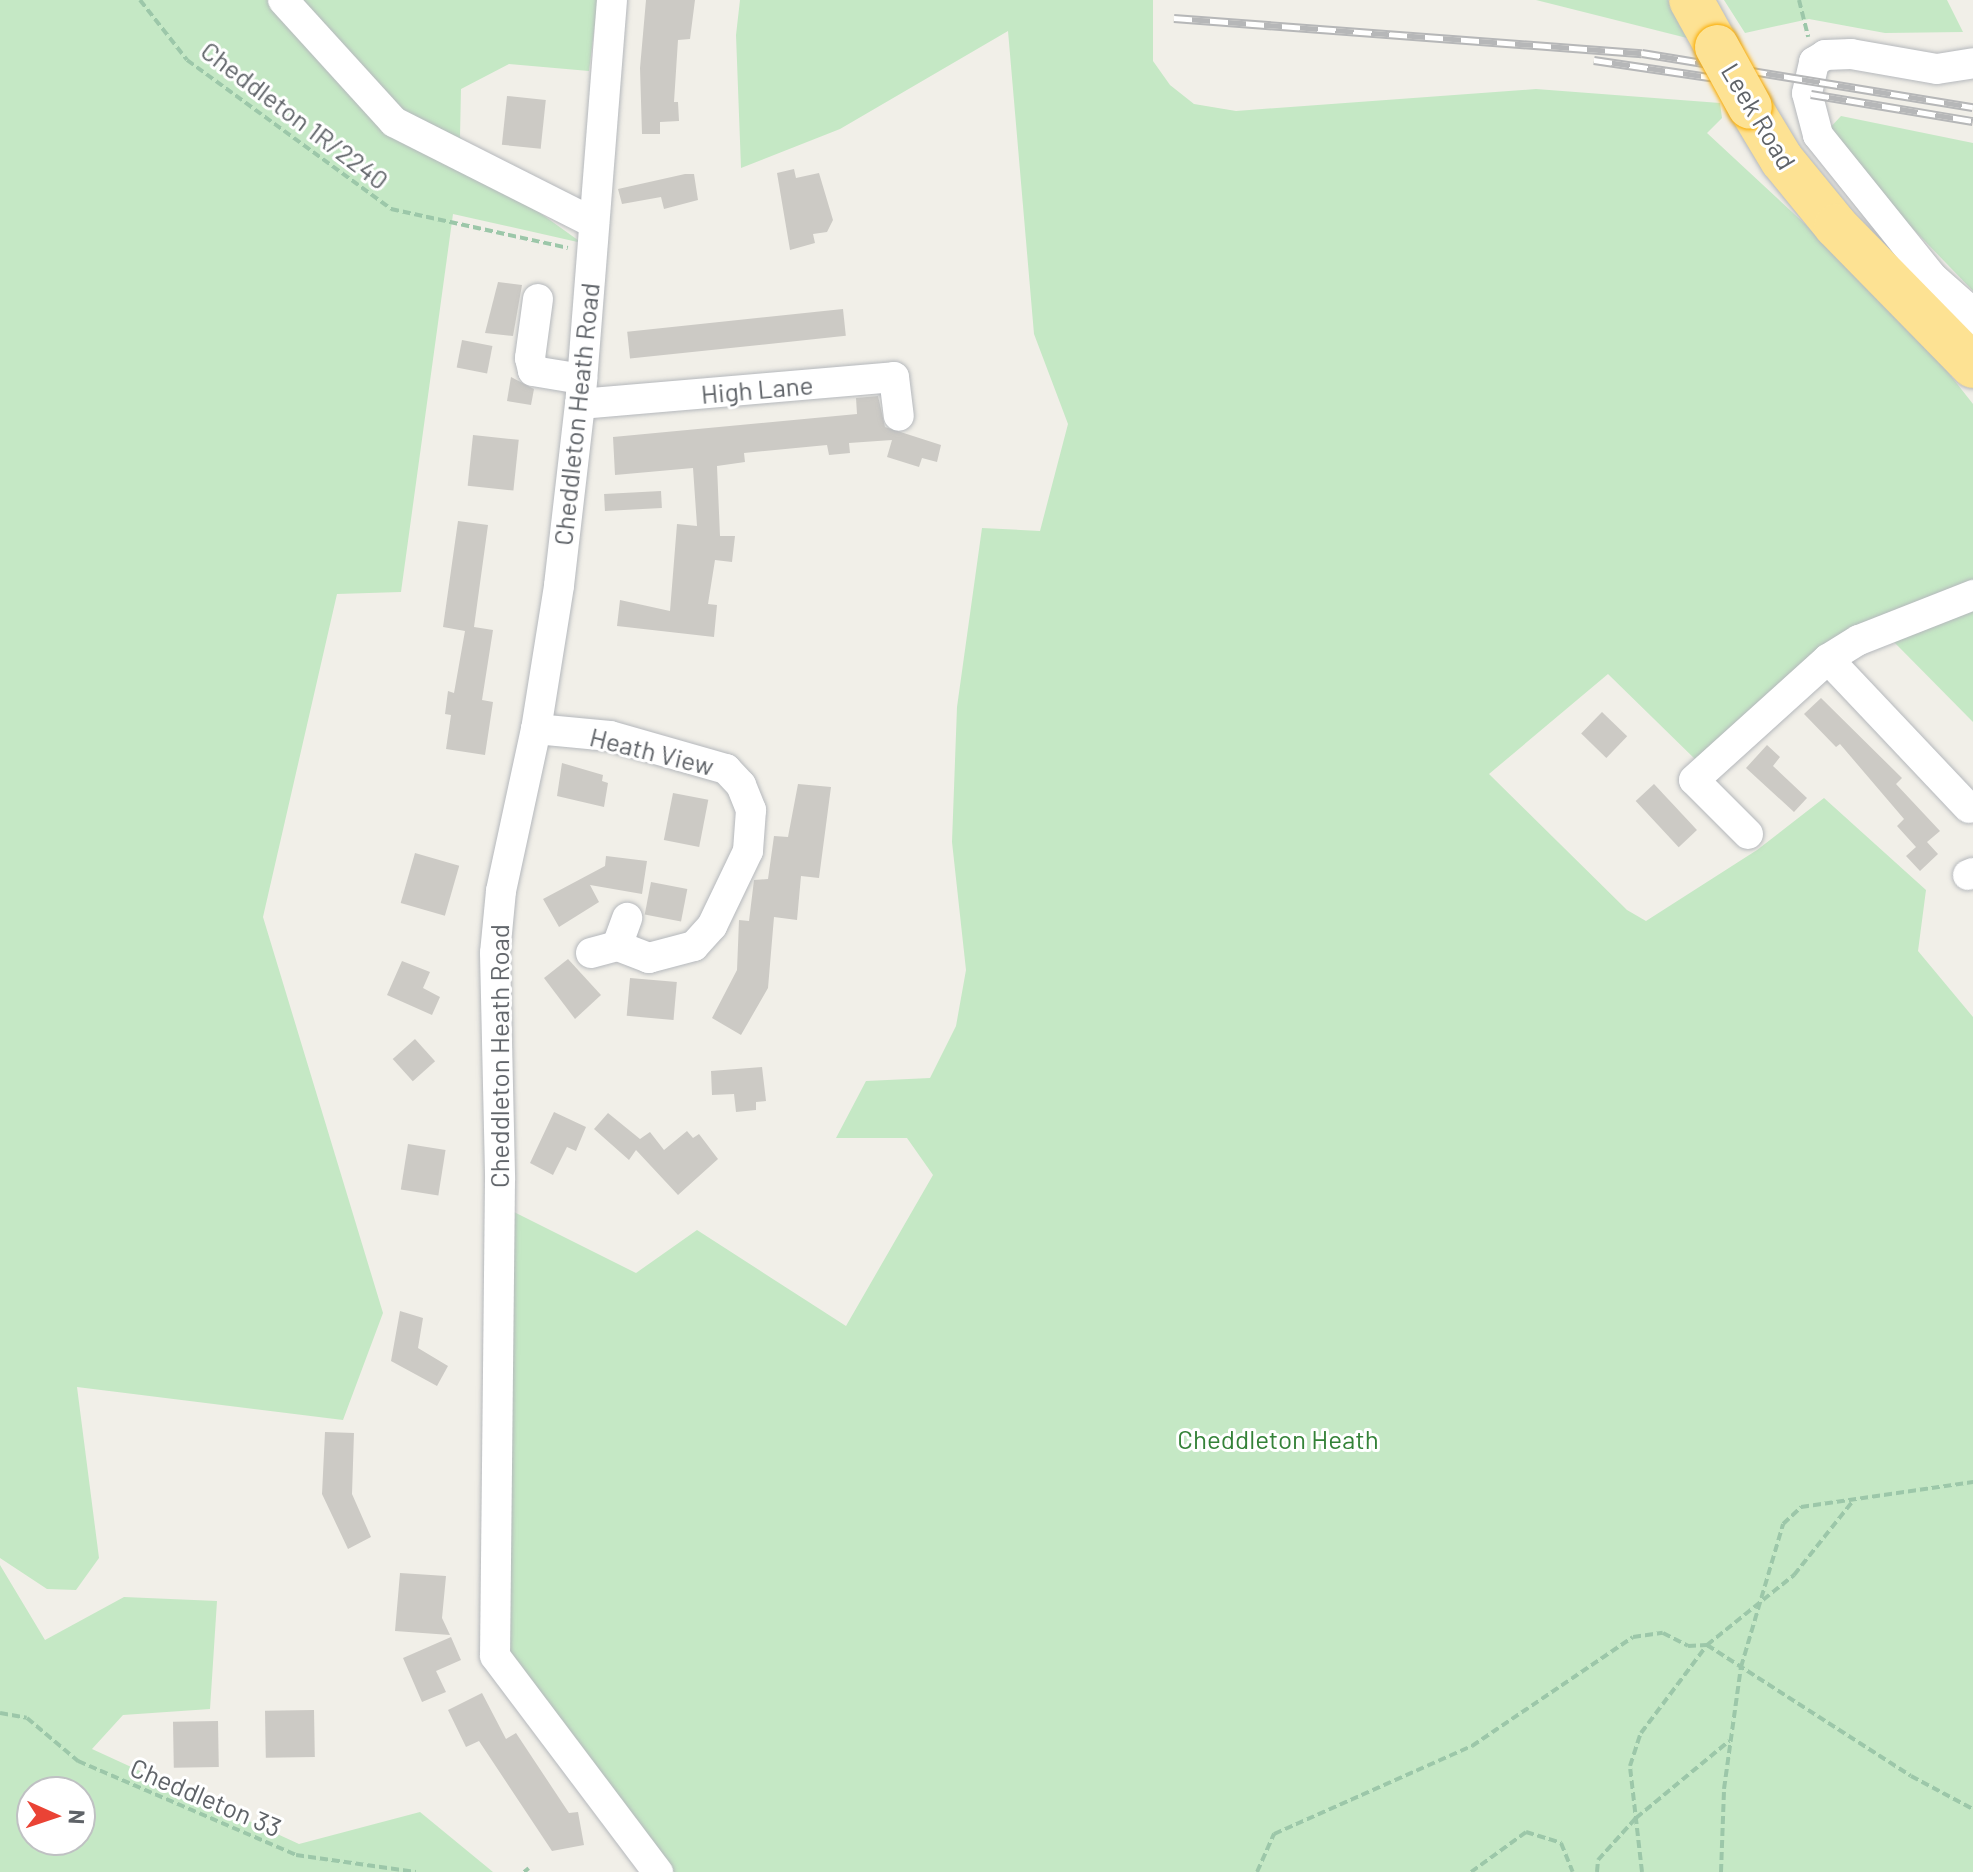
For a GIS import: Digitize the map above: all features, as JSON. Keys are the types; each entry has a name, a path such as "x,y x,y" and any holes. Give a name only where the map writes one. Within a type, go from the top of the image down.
{"highway":[{"name":"Leek Road","path":"1691,0 1782,160 1836,226 1968,360"}],"street":[{"path":"283,0 394,122 594,223"},
{"name":"Cheddleton Heath Road","path":"612,0 581,392 536,729 501,891 495,953 500,1180 495,1656 658,1872"},
{"path":"1968,360 1972,328 1966,307 1932,277 1818,135 1807,93 1814,62 1825,55 1851,54 1937,69 1973,63"},
{"path":"538,299 533,371 581,392"},
{"name":"High Lane","path":"581,392 894,377 899,416"},
{"path":"1748,834 1694,780 1828,659 1859,640 1973,595"},
{"path":"1828,659 1969,808"},
{"name":"Heath View","path":"536,729 610,736 726,769 741,785 751,810 748,851 712,926 694,946 649,958 612,939"}],"path":[{"name":"Cheddleton 1R/2240","path":"140,0 187,60 391,209 592,253"},
{"path":"1799,0 1814,62"},
{"path":"1721,1872 1731,1740 1741,1667 1783,1524 1801,1507 1973,1482"},
{"path":"1642,1872 1630,1766 1641,1733 1707,1645 1794,1575 1852,1502"},
{"path":"1257,1872 1274,1834 1472,1746 1633,1637 1663,1633 1688,1646 1707,1645 1911,1776 1973,1809"},
{"name":"Cheddleton 33","path":"0,1713 27,1718 78,1761 296,1855 416,1872"},
{"path":"1597,1872 1598,1860 1636,1818 1731,1740"},
{"path":"1471,1872 1526,1832 1561,1843 1573,1872"}],"green space":[{"path":"0,0 598,0 589,71 509,64 461,89 460,137 508,190 582,243 453,214 401,592 337,594 263,917 383,1313 343,1420 77,1387 99,1558 76,1590 47,1589 0,1558"},
{"name":"Cheddleton Heath","path":"740,0 1153,0 1153,61 1170,85 1194,104 1236,111 1536,89 1720,103 1722,118 1707,133 1902,314 1973,404 1973,584 1932,598 1698,762 1608,674 1489,774 1627,910 1646,921 1757,850 1824,798 1926,890 1918,951 1973,1017 1973,1872 672,1872 505,1651 510,1210 636,1273 697,1230 846,1326 933,1175 907,1138 836,1138 866,1081 930,1078 956,1026 966,970 952,842 957,707 982,528 1040,531 1068,424 1034,334 1008,31 840,129 741,168 736,35"},
{"path":"1536,0 1668,0 1691,39"},
{"path":"1724,0 1947,0 1963,32 1885,33 1809,19 1745,33"},
{"path":"1841,116 1973,143 1973,291 1836,149 1825,133"},
{"path":"1973,608 1973,722 1892,640"},
{"path":"0,1565 45,1640 124,1597 217,1601 210,1709 123,1715 92,1749 299,1844 420,1812 493,1872 0,1872"}],"building":[{"path":"646,0 695,0 690,39 678,40 674,102 678,102 679,121 660,122 660,134 642,134 640,68"},
{"path":"507,96 546,100 541,149 502,145"},
{"path":"794,169 796,178 819,173 833,220 827,232 813,234 815,243 790,250 777,173"},
{"path":"694,174 698,200 664,209 661,197 622,204 618,189"},
{"path":"498,282 522,285 513,336 485,333"},
{"path":"843,309 846,336 630,359 627,332"},
{"path":"462,340 492,346 487,373 457,367"},
{"path":"511,377 534,389 531,405 507,401"},
{"path":"878,396 885,427 941,445 937,462 922,458 919,467 887,457 892,440 849,443 850,453 829,455 827,445 744,453 745,462 717,466 720,536 735,536 732,562 715,560 708,604 717,605 714,637 617,626 620,600 670,611 677,524 697,526 693,468 615,475 613,437 857,414 856,398"},
{"path":"473,435 519,440 513,491 468,486"},
{"path":"661,491 662,508 605,511 604,494"},
{"path":"458,521 488,525 474,627 493,630 482,700 493,702 485,755 446,749 451,715 445,714 448,691 454,693 465,631 443,627"},
{"path":"1821,698 1902,778 1896,784 1940,831 1927,842 1938,854 1920,871 1906,856 1916,847 1897,826 1904,819 1840,744 1836,747 1804,714"},
{"path":"1602,712 1627,736 1606,758 1581,734"},
{"path":"1767,745 1780,757 1773,766 1807,798 1794,812 1746,768"},
{"path":"562,763 603,775 602,781 608,783 604,807 557,796"},
{"path":"798,784 831,787 819,878 801,876 797,920 774,917 768,988 741,1035 712,1018 737,970 739,920 749,921 754,880 768,879 774,836 788,837"},
{"path":"1654,784 1697,830 1679,847 1636,801"},
{"path":"673,793 708,800 699,847 664,840"},
{"path":"415,853 459,866 445,916 401,903"},
{"path":"606,856 647,861 642,894 590,885 599,902 559,927 543,899 605,866"},
{"path":"651,882 687,889 681,921 645,914"},
{"path":"568,959 601,995 575,1019 544,978"},
{"path":"402,961 430,972 423,988 440,997 432,1015 387,995"},
{"path":"630,978 677,982 674,1020 627,1016"},
{"path":"415,1039 435,1061 413,1081 393,1059"},
{"path":"762,1067 766,1101 756,1102 756,1110 736,1112 734,1094 712,1095 711,1071"},
{"path":"554,1112 586,1127 576,1151 567,1147 553,1175 530,1163"},
{"path":"608,1113 640,1139 650,1132 664,1150 687,1131 693,1138 699,1134 718,1159 678,1195 636,1150 629,1160 594,1129"},
{"path":"408,1144 446,1150 438,1195 401,1189"},
{"path":"400,1311 423,1318 418,1348 448,1366 437,1386 391,1361"},
{"path":"325,1432 354,1433 352,1494 371,1537 348,1549 322,1494"},
{"path":"400,1573 446,1576 442,1618 450,1635 395,1631"},
{"path":"451,1637 461,1660 436,1671 446,1692 422,1702 403,1658"},
{"path":"482,1693 506,1739 516,1733 569,1813 578,1812 584,1845 552,1851 479,1741 466,1747 448,1710"},
{"path":"314,1710 315,1757 266,1758 265,1711"},
{"path":"218,1721 219,1767 174,1768 173,1722"}],"railway":[{"path":"1174,18 1642,53 1973,107"},
{"path":"1594,60 1756,84"},
{"path":"1811,94 1973,121"}]}
